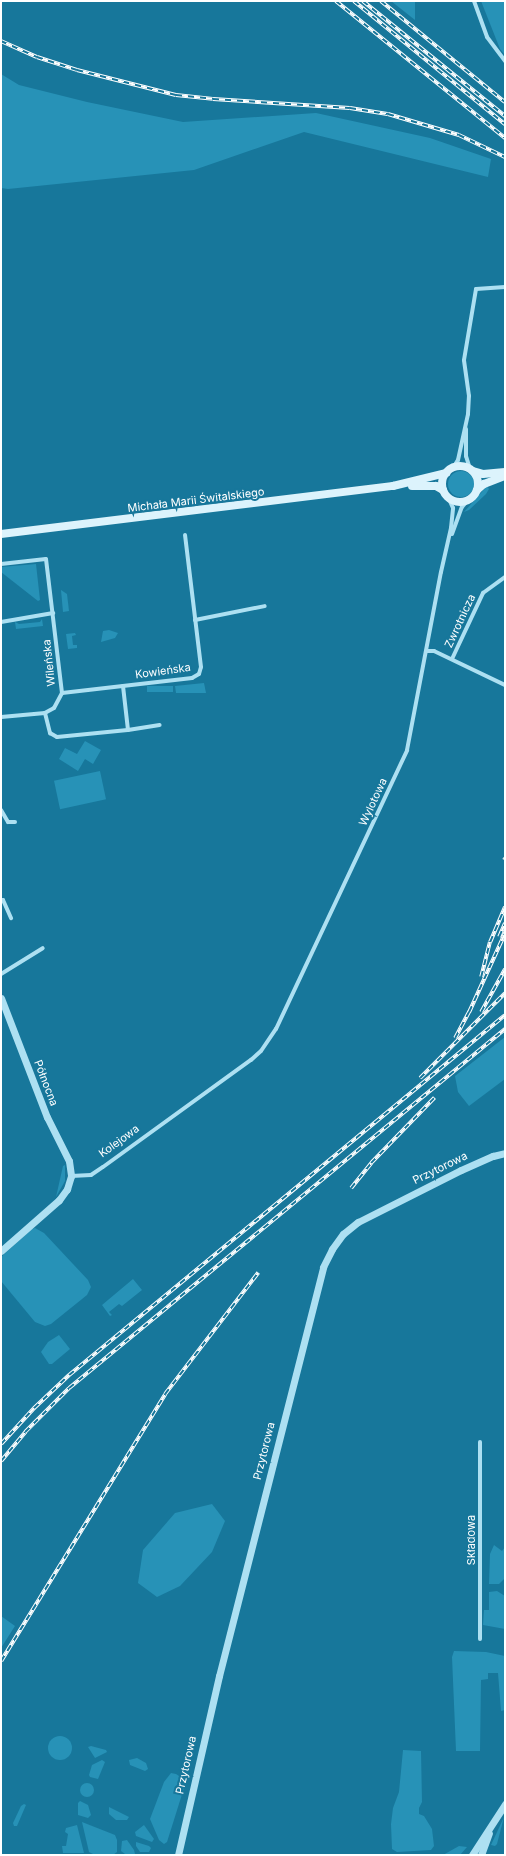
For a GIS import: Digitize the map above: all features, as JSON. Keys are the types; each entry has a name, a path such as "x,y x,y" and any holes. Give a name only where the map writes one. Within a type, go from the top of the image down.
{"main road":[{"path":"505,472 483,474 460,466 449,471 443,481 443,490 449,498 458,502 467,501 473,497 477,490 484,484 505,476"},
{"path":"471,470 478,480 477,490"},
{"name":"Michała Marii Świtalskiego","path":"393,486 449,471"},
{"name":"Michała Marii Świtalskiego","path":"1,534 393,486 429,485 443,490"}],"street":[{"path":"474,1 487,37 505,61"},
{"path":"449,471 458,460 466,422 469,396 464,360 476,289 505,287"},
{"path":"466,422 466,456 471,470"},
{"name":"Wylotowa","path":"449,498 453,508 449,542"},
{"name":"Wylotowa","path":"261,1051 276,1029 407,750 441,572 449,542 462,507 467,501"},
{"name":"Kowieńska","path":"62,693 192,678 199,674 201,667 185,535"},
{"name":"Wileńska","path":"1,564 46,559 62,693 54,708 45,714"},
{"name":"Zwrotnicza","path":"452,659 483,593 505,577"},
{"path":"195,620 264,606"},
{"path":"1,622 53,613"},
{"path":"427,651 434,651 505,685"},
{"path":"123,686 128,730"},
{"path":"1,717 45,714 50,733 57,737 160,726"},
{"path":"1,810 8,822 16,822"},
{"path":"1,900 3,900 11,918"},
{"path":"1,974 43,948"},
{"name":"Północna","path":"1,998 46,1116 69,1161 71,1176"},
{"name":"Kolejowa","path":"71,1176 84,1176 96,1172 261,1051"},
{"name":"Przytorowa","path":"178,1855 219,1676 323,1267 332,1249 343,1234 358,1222 461,1170 493,1156 505,1153"},
{"path":"1,1251 59,1200 67,1189 71,1176"},
{"name":"Składowa","path":"480,1442 480,1639"},
{"path":"472,1855 505,1804"},
{"path":"484,1853 490,1829"}],"shaded area":[{"path":"391,1 415,1 415,20"},
{"path":"481,1 505,1 505,55 500,49"},
{"path":"1,74 19,85 87,102 183,122 316,113 430,138 491,159 488,177 304,132 194,170 8,189 1,188"},
{"path":"461,471 470,475 474,484 470,493 461,497 452,493 448,484 452,475"},
{"path":"487,486 489,489 486,494 469,510 464,512"},
{"path":"36,564 40,600 38,601 1,572 1,567"},
{"path":"61,590 67,594 69,611 63,612"},
{"path":"42,619 43,626 16,629 15,622 19,624 40,622"},
{"path":"109,630 118,633 115,638 101,642 103,631"},
{"path":"75,633 76,635 72,636 73,645 77,645 77,648 68,649 66,634"},
{"path":"204,683 206,693 176,693 175,686"},
{"path":"147,686 173,686 173,692 147,692"},
{"path":"85,741 101,750 93,764 85,759 78,771 59,759 65,748 77,754"},
{"path":"100,771 106,799 60,809 54,781"},
{"path":"505,1037 505,1079 469,1106 458,1092 455,1076"},
{"path":"65,1165 65,1181 56,1197 63,1166"},
{"path":"35,1228 44,1233 88,1280 91,1287 87,1295 51,1324 45,1326 35,1322 1,1281 1,1257"},
{"path":"133,1279 142,1290 122,1306 119,1304 109,1312 112,1315 110,1316 102,1305"},
{"path":"59,1335 70,1349 52,1364 49,1364 41,1352 48,1342"},
{"path":"212,1504 225,1521 212,1552 180,1586 157,1597 138,1583 143,1550 175,1513"},
{"path":"494,1545 502,1551 505,1547 505,1578 499,1584 489,1584 490,1554"},
{"path":"497,1591 505,1596 505,1629 483,1625 484,1610 489,1610 489,1592"},
{"path":"1,1616 15,1626 1,1648"},
{"path":"454,1651 486,1652 505,1656 505,1710 501,1711 498,1673 488,1673 488,1679 481,1680 480,1751 456,1751 452,1657"},
{"path":"60,1736 68,1740 72,1748 68,1756 60,1760 52,1756 48,1748 52,1740"},
{"path":"91,1746 106,1750 107,1752 95,1758 88,1747"},
{"path":"403,1750 421,1751 422,1802 419,1808 419,1814 424,1816 432,1829 434,1846 431,1850 397,1852 392,1849 391,1824 393,1808 399,1792"},
{"path":"137,1758 146,1763 148,1769 145,1771 130,1765 129,1760"},
{"path":"102,1760 105,1762 98,1779 90,1777 89,1775 92,1765"},
{"path":"171,1773 182,1778 184,1788 167,1842 164,1844 159,1840 150,1819 164,1782"},
{"path":"87,1783 92,1785 94,1790 92,1795 87,1797 82,1795 80,1790 82,1785"},
{"path":"80,1801 88,1805 91,1815 88,1818 78,1815 78,1803"},
{"path":"24,1804 26,1805 17,1826 14,1826 13,1823 21,1806"},
{"path":"109,1807 129,1817 127,1820 116,1820 109,1814"},
{"path":"504,1817 497,1844 495,1846 491,1845"},
{"path":"82,1822 115,1835 117,1840 117,1852 113,1855 93,1854 89,1852"},
{"path":"77,1825 84,1853 63,1853 62,1846 66,1846 68,1834 65,1832 66,1828"},
{"path":"144,1825 154,1839 152,1842 136,1836 135,1832"},
{"path":"127,1840 135,1854 125,1854 121,1851 122,1841"},
{"path":"136,1842 149,1846 151,1848 149,1852 140,1852 136,1846"},
{"path":"459,1846 467,1847 460,1855 443,1855"}],"railway":[{"path":"336,1 505,138"},
{"path":"354,1 505,124"},
{"path":"363,1 505,116"},
{"path":"381,1 505,102"},
{"path":"1,41 37,57 77,70 176,95 213,99 350,108 388,114 459,135 505,157"},
{"path":"481,977 490,942 505,907"},
{"path":"499,937 505,923"},
{"path":"455,1038 469,1012 505,933"},
{"path":"481,1012 505,969"},
{"path":"420,1078 505,993"},
{"path":"1,1444 34,1408 69,1375 505,1015"},
{"path":"1,1461 25,1432 69,1388 505,1029"},
{"path":"351,1188 371,1163 434,1098"},
{"path":"1,1661 165,1394 258,1273"}]}
